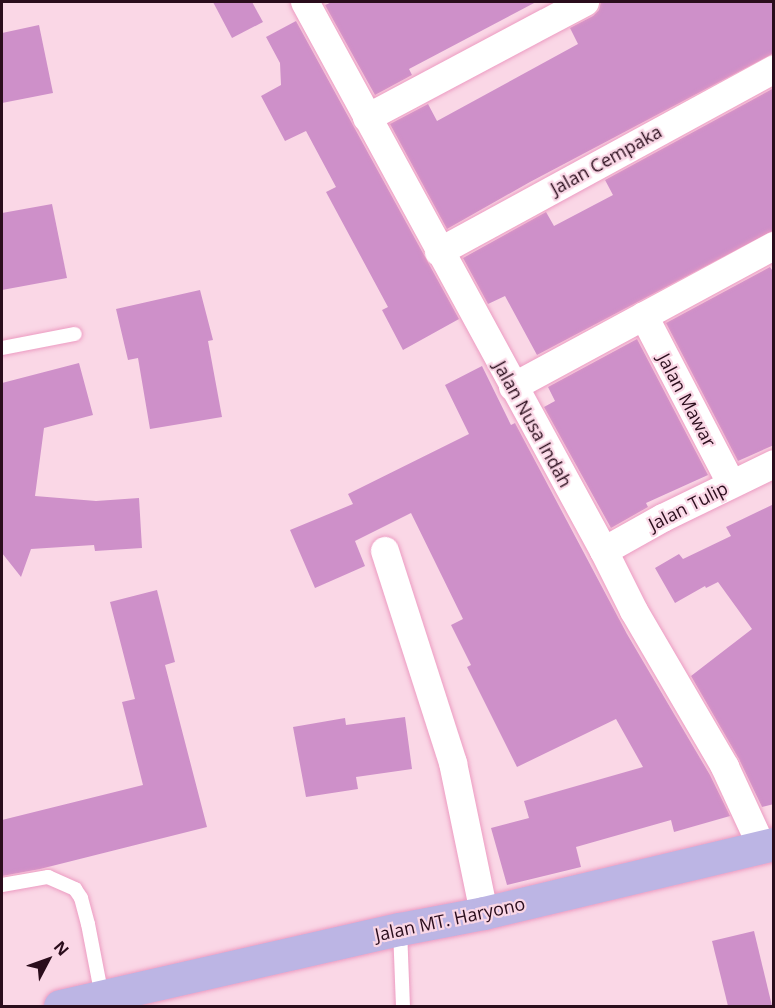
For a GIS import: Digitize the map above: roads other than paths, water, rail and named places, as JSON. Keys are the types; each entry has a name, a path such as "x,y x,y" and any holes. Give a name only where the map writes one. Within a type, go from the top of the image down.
{"main road":[{"name":"Jalan MT. Haryono","path":"60,1006 112,998 768,845"}],"street":[{"name":"Jalan Nusa Indah","path":"305,2 439,252 604,551 634,611 768,845"},
{"path":"367,118 585,2"},
{"name":"Jalan Cempaka","path":"439,252 774,69"},
{"path":"513,387 774,246"},
{"name":"Jalan Mawar","path":"644,316 731,483"},
{"name":"Jalan Tulip","path":"604,551 731,483 774,464"},
{"path":"385,551 453,763 484,913"}],"lane":[{"path":"2,348 75,334"},
{"path":"2,885 48,877 75,889 81,898 112,998"},
{"path":"400,929 403,1006"}]}
